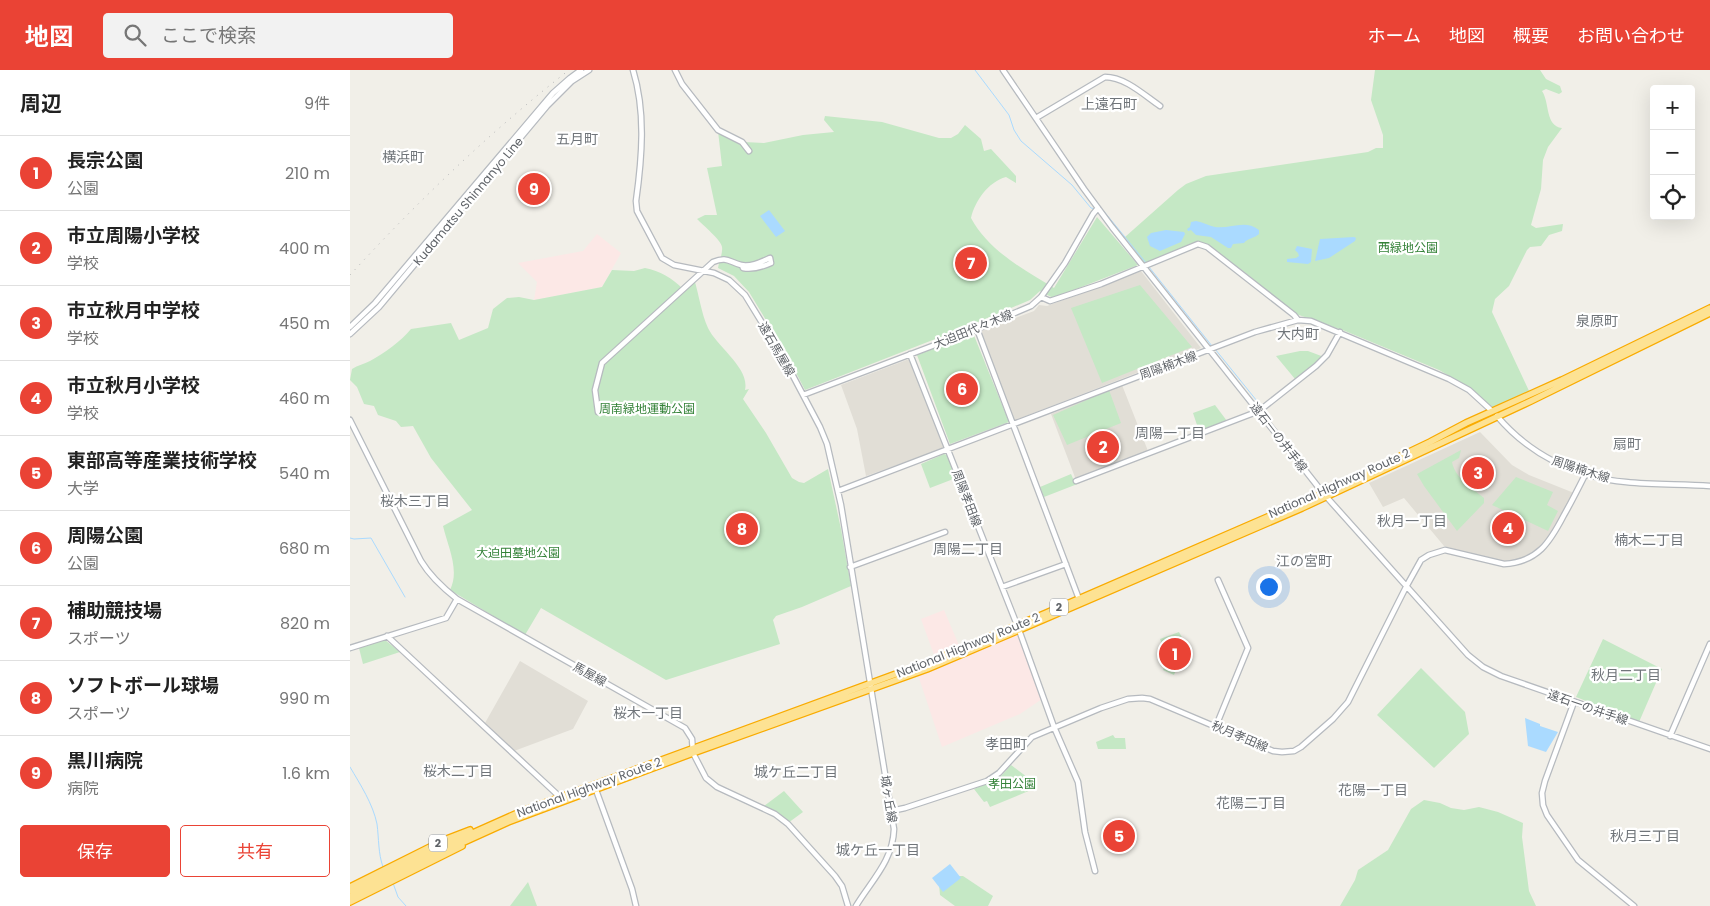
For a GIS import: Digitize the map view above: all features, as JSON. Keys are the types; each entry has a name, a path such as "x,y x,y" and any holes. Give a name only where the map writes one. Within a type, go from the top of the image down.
{"highway":[{"name":"National Highway Route 2","path":"1018,628 1079,598 1325,494 1492,412 1709,311"},
{"name":"National Highway Route 2","path":"351,894 493,826 560,797 870,686 1018,628 1325,494 1497,416 1672,333 1709,311"},
{"name":"National Highway Route 2","path":"493,826 596,790 694,750"},
{"name":"2","path":"350,887 453,852 493,826"},
{"name":"2","path":"350,902 388,875"}],"street":[{"name":"Kudamatsu Shinnanyo Line","path":"350,327 374,303 553,93 581,70"},
{"name":"Kudamatsu Shinnanyo Line","path":"350,334 378,307 556,97 589,70"},
{"name":"遠石馬屋線","path":"633,70 638,93 642,132 636,201 637,211 662,258 674,265 703,270 730,280 745,295 784,357 820,427 827,444 838,491 870,686"},
{"path":"675,70 682,84 718,130 742,142 749,151"},
{"name":"遠石一の井手線","path":"1003,70 1098,208 1144,267 1213,348 1259,411 1325,494 1468,655 1483,667 1501,676 1710,749"},
{"path":"1036,118 1105,77 1123,82 1160,106"},
{"name":"大迫田代々木線","path":"803,395 977,329 1031,306 1041,297 1065,263 1098,208"},
{"path":"1041,297 1050,302 1101,284 1198,244 1203,244 1298,320"},
{"path":"598,412 596,390 602,363 713,262 720,259 729,260 748,269 771,263 770,258 753,264 742,265"},
{"name":"周陽楠木線","path":"838,491 1255,332 1298,320 1311,321 1340,332 1449,379 1469,390 1492,412"},
{"path":"977,329 1079,598"},
{"path":"1076,481 1259,411 1316,366 1327,355 1340,332"},
{"name":"周陽孝田線","path":"910,354 1018,628 1054,727 1078,782 1085,832 1095,871"},
{"name":"周陽楠木線","path":"1497,416 1518,439 1557,464 1603,479 1625,482 1710,486"},
{"name":"馬屋線","path":"350,420 421,561 435,579 457,600 685,728 690,734 694,750 706,778 717,787 775,814 788,824 835,876 842,886 848,906"},
{"name":"秋月孝田線","path":"891,811 987,780 999,773 1028,740 1101,708 1135,698 1150,699 1273,751 1294,751 1304,745 1333,719 1348,702 1421,560 1438,551 1453,551 1504,564 1520,562 1538,553 1548,543 1557,528 1586,473"},
{"path":"850,567 944,532"},
{"path":"1002,587 1066,564"},
{"path":"1216,726 1248,648 1218,580"},
{"path":"350,648 446,618 457,600"},
{"path":"387,636 560,797"},
{"path":"1670,736 1710,644"},
{"name":"城ヶ丘線","path":"856,906 883,867 894,838 870,686"},
{"path":"1574,702 1545,781 1542,793 1543,805 1547,815 1578,860 1634,906"},
{"path":"596,790 632,889 636,906"}],"shaded area":[{"path":"597,234 621,253 602,287 534,300 537,282 518,263 583,251"},
{"path":"1141,271 1201,348 1013,421 981,331 1034,311 1039,305 1047,306"},
{"path":"909,359 945,448 866,476 857,429 841,385"},
{"path":"1122,385 1148,451 1076,480 1051,414"},
{"path":"1480,432 1512,465 1529,475 1574,493 1547,540 1537,551 1513,562 1497,561 1444,546 1404,498 1383,507 1369,483"},
{"path":"944,610 964,657 1017,634 1042,699 1020,714 942,747 918,675 938,666 921,619"},
{"path":"520,661 588,701 573,729 514,751 485,723"}],"green space":[{"name":"西緑地公園","path":"1375,70 1540,70 1546,79 1560,86 1562,92 1559,94 1546,89 1542,91 1550,119 1562,128 1548,147 1543,160 1541,189 1531,225 1536,228 1563,224 1562,231 1549,235 1541,246 1530,247 1527,250 1509,286 1495,299 1492,312 1530,393 1493,408 1467,386 1439,370 1345,331 1296,314 1206,244 1192,243 1145,264 1125,237 1178,190 1186,184 1206,176 1368,152 1376,148 1383,148 1383,135 1371,100"},
{"path":"825,116 882,122 939,138 951,138 958,134 965,125 981,139 984,151 991,149 1016,176 1016,183 1006,177 988,188 979,199 971,218 987,240 997,249 1019,266 1054,288 1097,217 1138,265 1053,298 1040,291 1030,300 971,325 805,390 784,350 749,292 734,276 718,268 722,252 721,244 697,219 705,215 717,215 707,168 722,166 718,131 744,142 764,143 803,135 834,132 824,120"},
{"name":"周南緑地運動公園","path":"645,268 666,276 683,289 694,279 708,328 743,374 745,390 749,389 743,399 766,433 792,478 804,483 828,469 851,586 776,616 773,620 780,644 666,680 541,608 525,635 450,590 454,575 450,550 443,526 472,510 431,458 413,426 401,427 396,421 378,415 374,406 364,404 357,387 350,380 352,369 387,351 411,329 451,323 459,340 488,328 493,309 507,298 519,297 534,300 602,287 612,270 634,271"},
{"path":"1140,285 1192,347 1102,383 1071,308"},
{"path":"973,333 1009,422 950,444 917,355"},
{"path":"1308,351 1324,357 1295,379 1276,356"},
{"path":"1109,390 1121,423 1067,445 1053,415"},
{"path":"1215,405 1227,421 1199,431 1193,413"},
{"path":"1461,450 1459,458 1452,462 1454,468 1465,482 1484,498 1484,503 1457,531 1417,474"},
{"path":"944,454 947,455 956,478 930,488 921,464"},
{"path":"1071,474 1075,483 1080,483 1044,497 1040,487"},
{"path":"1516,477 1553,492 1547,505 1558,511 1548,531 1492,505"},
{"path":"1179,632 1186,645 1174,675 1163,670 1168,659 1160,639"},
{"path":"1603,639 1662,669 1639,722 1576,697"},
{"path":"385,640 400,652 363,664 359,648"},
{"path":"1421,668 1465,712 1469,734 1434,768 1377,715"},
{"path":"1113,735 1115,738 1125,738 1126,749 1098,749 1096,742"},
{"name":"孝田公園","path":"1011,765 1027,777 1031,790 990,807 987,801 984,802 974,789 1001,776"},
{"path":"784,791 803,812 788,823 764,806"},
{"path":"1424,800 1464,810 1479,807 1498,812 1523,823 1522,837 1529,891 1536,906 1340,906 1355,880 1358,870 1388,850 1411,809"},
{"path":"950,876 963,876 993,896 988,906 955,906 940,895 939,884"},
{"path":"528,882 537,906 510,906"}],"water":[{"path":"769,210 785,231 776,237 760,216"},
{"path":"1196,221 1215,227 1248,225 1259,230 1259,234 1244,243 1233,244 1231,248 1228,248 1211,237 1196,235 1191,230 1188,231 1187,229 1190,227 1191,222"},
{"path":"1166,230 1184,232 1185,234 1181,242 1160,251 1150,246 1147,237 1151,233"},
{"path":"1356,238 1355,241 1329,258 1315,261 1320,239"},
{"path":"1297,246 1312,249 1311,262 1308,264 1287,262 1287,259 1299,256 1295,250"},
{"path":"1525,718 1540,724 1540,726 1558,732 1546,752 1528,746"},
{"path":"950,864 961,878 943,892 932,878"}],"waterway":[{"path":"975,70 1009,115 1014,130 1021,141 1072,185 1091,208 1096,209"},
{"path":"1102,209 1147,264"},
{"path":"1149,267 1212,346"},
{"path":"1215,349 1261,406"},
{"path":"350,538 371,538 405,597"},
{"path":"350,767 366,794 375,817 383,867"},
{"path":"393,883 398,897 406,906"}],"railway":[{"path":"350,275 455,168 569,70"}],"place":[{"name":"黒川病院","path":"534,189"},
{"name":"補助競技場","path":"971,263"},
{"name":"周陽公園","path":"962,389"},
{"name":"市立周陽小学校","path":"1103,447"},
{"name":"市立秋月中学校","path":"1478,473"},
{"name":"市立秋月小学校","path":"1508,528"},
{"name":"ソフトボール球場","path":"742,529"},
{"name":"長宗公園","path":"1175,654"},
{"name":"東部高等産業技術学校","path":"1119,836"}],"district":[{"name":"上遠石町","path":"1109,104"},
{"name":"五月町","path":"577,139"},
{"name":"横浜町","path":"403,157"},
{"name":"泉原町","path":"1597,321"},
{"name":"大内町","path":"1298,334"},
{"name":"周陽一丁目","path":"1170,433"},
{"name":"扇町","path":"1627,444"},
{"name":"桜木三丁目","path":"415,501"},
{"name":"秋月一丁目","path":"1412,521"},
{"name":"楠木二丁目","path":"1649,540"},
{"name":"周陽二丁目","path":"968,549"},
{"name":"江の宮町","path":"1304,561"},
{"name":"秋月二丁目","path":"1626,675"},
{"name":"桜木一丁目","path":"648,713"},
{"name":"孝田町","path":"1006,744"},
{"name":"桜木二丁目","path":"458,771"},
{"name":"城ケ丘二丁目","path":"796,772"},
{"name":"花陽一丁目","path":"1373,790"},
{"name":"花陽二丁目","path":"1251,803"},
{"name":"秋月三丁目","path":"1645,836"},
{"name":"城ケ丘一丁目","path":"878,850"}],"park label":[{"name":"大迫田墓地公園","path":"518,552"}]}
